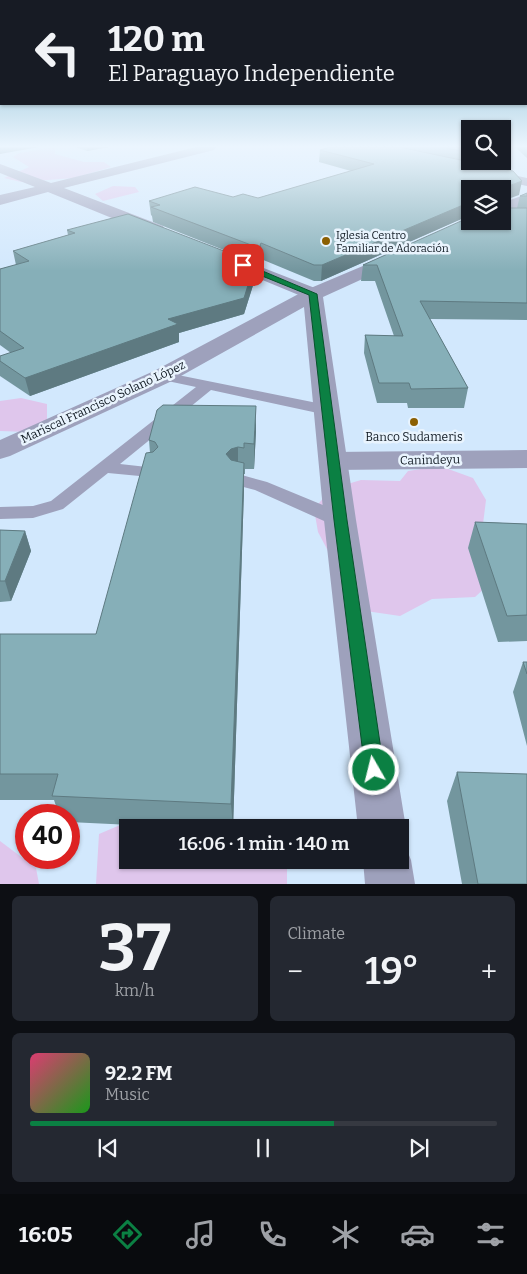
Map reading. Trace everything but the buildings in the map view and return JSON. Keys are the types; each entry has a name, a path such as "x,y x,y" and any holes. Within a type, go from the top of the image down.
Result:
{"street":[{"path":"0,200 46,188"},
{"path":"54,188 168,235"},
{"path":"511,205 527,198"},
{"path":"511,217 519,217"},
{"path":"204,250 313,294 340,520 381,819"},
{"name":"Mariscal Francisco Solano López","path":"0,450 163,376 313,294 412,250"},
{"name":"Canindeyu","path":"333,461 527,459"},
{"path":"388,869 390,884"}],"lane":[{"path":"163,376 327,410"},
{"path":"2,515 32,512 58,505 107,468 207,386"},
{"path":"107,468 150,472"},
{"path":"238,480 262,486 340,520"}],"shaded area":[{"path":"108,188 136,188 139,192 103,201 95,194"},
{"path":"21,398 47,404 47,426 28,432 0,431 0,401"},
{"path":"440,466 473,478 486,500 483,524 497,577 475,597 432,599 400,616 359,610 318,532 314,509 331,489 361,480 400,481 408,471"},
{"path":"119,826 119,869 287,869 287,884 96,884 99,834"},
{"path":"0,841 15,852 15,869 36,869 39,884 0,884"}],"place":[{"name":"Iglesia Centro Familiar de Adoración","path":"326,241"},
{"name":"Banco Sudameris","path":"414,422"}],"route":[{"path":"243,265 313,294 340,520 374,770"}]}
